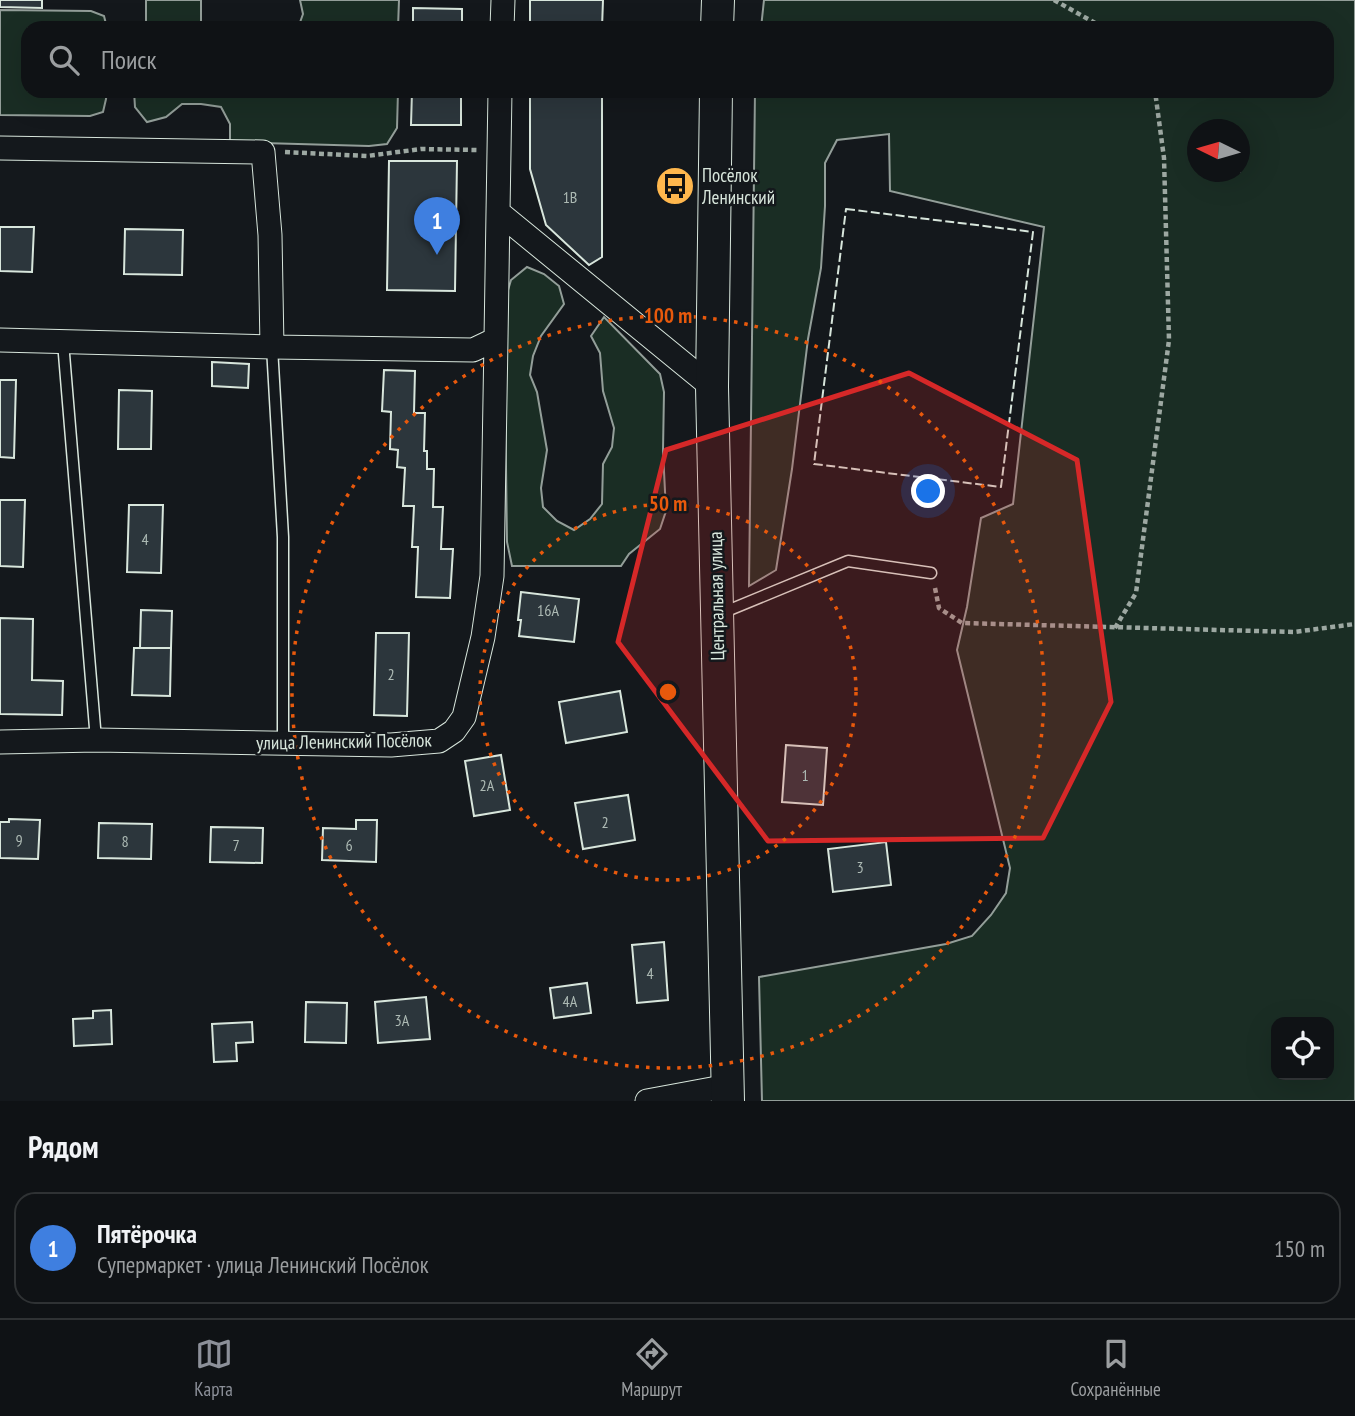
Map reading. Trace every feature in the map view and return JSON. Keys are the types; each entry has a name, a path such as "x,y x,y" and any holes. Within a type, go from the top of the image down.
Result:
{"main road":[{"path":"717,21 718,0"},
{"name":"Центральная улица","path":"716,98 712,387 728,1093"}],"street":[{"path":"502,21 503,0"},
{"name":"улица Ленинский Посёлок","path":"0,741 391,745 439,741 454,731 464,717 483,638 492,576 500,98"},
{"path":"0,148 263,152 270,234 272,347"},
{"path":"498,212 712,387"},
{"path":"0,340 473,350 496,339"},
{"path":"647,1101 728,1093"}],"lane":[{"path":"63,342 96,740"},
{"path":"272,347 283,537 283,743"},
{"path":"716,615 848,561 931,573"}],"path":[{"path":"1054,0 1092,21"},
{"path":"1115,628 1136,593 1169,340 1164,158 1156,98"},
{"path":"263,152 367,156 421,149 482,150"},
{"path":"931,573 939,608 962,623 1294,632 1355,624"}],"highlighted area":[{"path":"909,373 1077,460 1111,702 1043,838 768,841 618,642 666,450"}],"green space":[{"path":"146,0 201,0 201,21 146,21"},
{"path":"300,0 399,0 398,21 300,21 303,14"},
{"path":"764,0 1355,0 1355,1101 762,1101 759,977 946,944 972,936 1006,893 1010,868 957,650 967,607 981,518 1013,504 1044,227 890,191 889,134 837,140 825,163 821,268 808,339 776,570 749,586 755,98 1334,98 1334,21 762,21"},
{"path":"0,10 91,11 104,16 105,21 21,21 21,98 106,98 103,112 90,116 0,115"},
{"path":"134,98 398,98 397,128 387,144 369,146 230,142 230,124 221,107 182,104 166,117 147,122 135,107"},
{"path":"527,267 544,274 559,286 564,304 541,336 533,356 530,375 537,392 547,450 541,488 543,507 557,521 574,530 590,519 602,504 603,464 612,447 614,428 603,391 600,353 591,336 604,317 660,374 664,392 666,511 660,529 629,554 621,566 512,566 507,542 504,316 511,280"}],"building":[{"path":"0,0 42,0 42,8 0,7"},
{"path":"530,0 603,0 602,21 530,21"},
{"path":"413,8 462,9 462,21 413,21"},
{"path":"412,98 461,98 461,125 411,125"},
{"path":"530,98 602,98 602,257 589,265 546,225 530,169"},
{"path":"389,161 457,161 455,291 387,290"},
{"path":"0,227 34,227 32,272 0,271"},
{"path":"125,229 183,230 182,275 124,274"},
{"path":"212,362 249,364 248,388 212,386"},
{"path":"384,370 415,371 414,413 425,413 424,451 427,451 427,469 434,469 433,507 443,507 441,549 453,549 450,598 416,597 418,547 412,547 414,506 403,506 405,468 397,467 398,450 390,449 391,412 382,411"},
{"path":"0,380 16,380 14,458 0,457"},
{"path":"119,390 152,391 151,449 118,449"},
{"path":"0,500 25,500 23,567 0,566"},
{"path":"129,505 163,505 161,573 127,572"},
{"path":"521,592 579,599 574,642 519,636"},
{"path":"141,610 172,611 171,648 140,648"},
{"path":"0,618 33,619 32,680 63,681 62,715 0,714"},
{"path":"376,633 409,633 407,716 374,715"},
{"path":"134,648 171,648 170,696 132,695"},
{"path":"620,691 627,732 566,743 559,702"},
{"path":"786,745 827,748 823,805 782,802"},
{"path":"501,755 510,810 474,816 465,761"},
{"path":"628,795 635,840 583,849 575,803"},
{"path":"9,819 40,820 38,859 0,858 0,822 9,822"},
{"path":"356,820 377,820 376,862 322,860 323,828 356,829"},
{"path":"99,823 152,824 151,859 98,858"},
{"path":"211,827 263,828 262,863 210,862"},
{"path":"886,842 891,885 833,892 828,849"},
{"path":"664,942 668,1000 637,1003 632,945"},
{"path":"587,983 591,1013 554,1018 550,988"},
{"path":"426,997 430,1039 378,1043 375,1002"},
{"path":"306,1002 347,1003 346,1043 305,1042"},
{"path":"111,1010 112,1044 74,1046 73,1019 93,1018 93,1011"},
{"path":"252,1022 253,1042 236,1043 237,1061 214,1062 212,1024"}],"fence":[{"path":"846,209 1033,232 1001,487 814,464 846,209"}],"place":[{"name":"Посёлок Ленинский","path":"675,186"},
{"name":"Пятёрочка","path":"437,255"}]}
